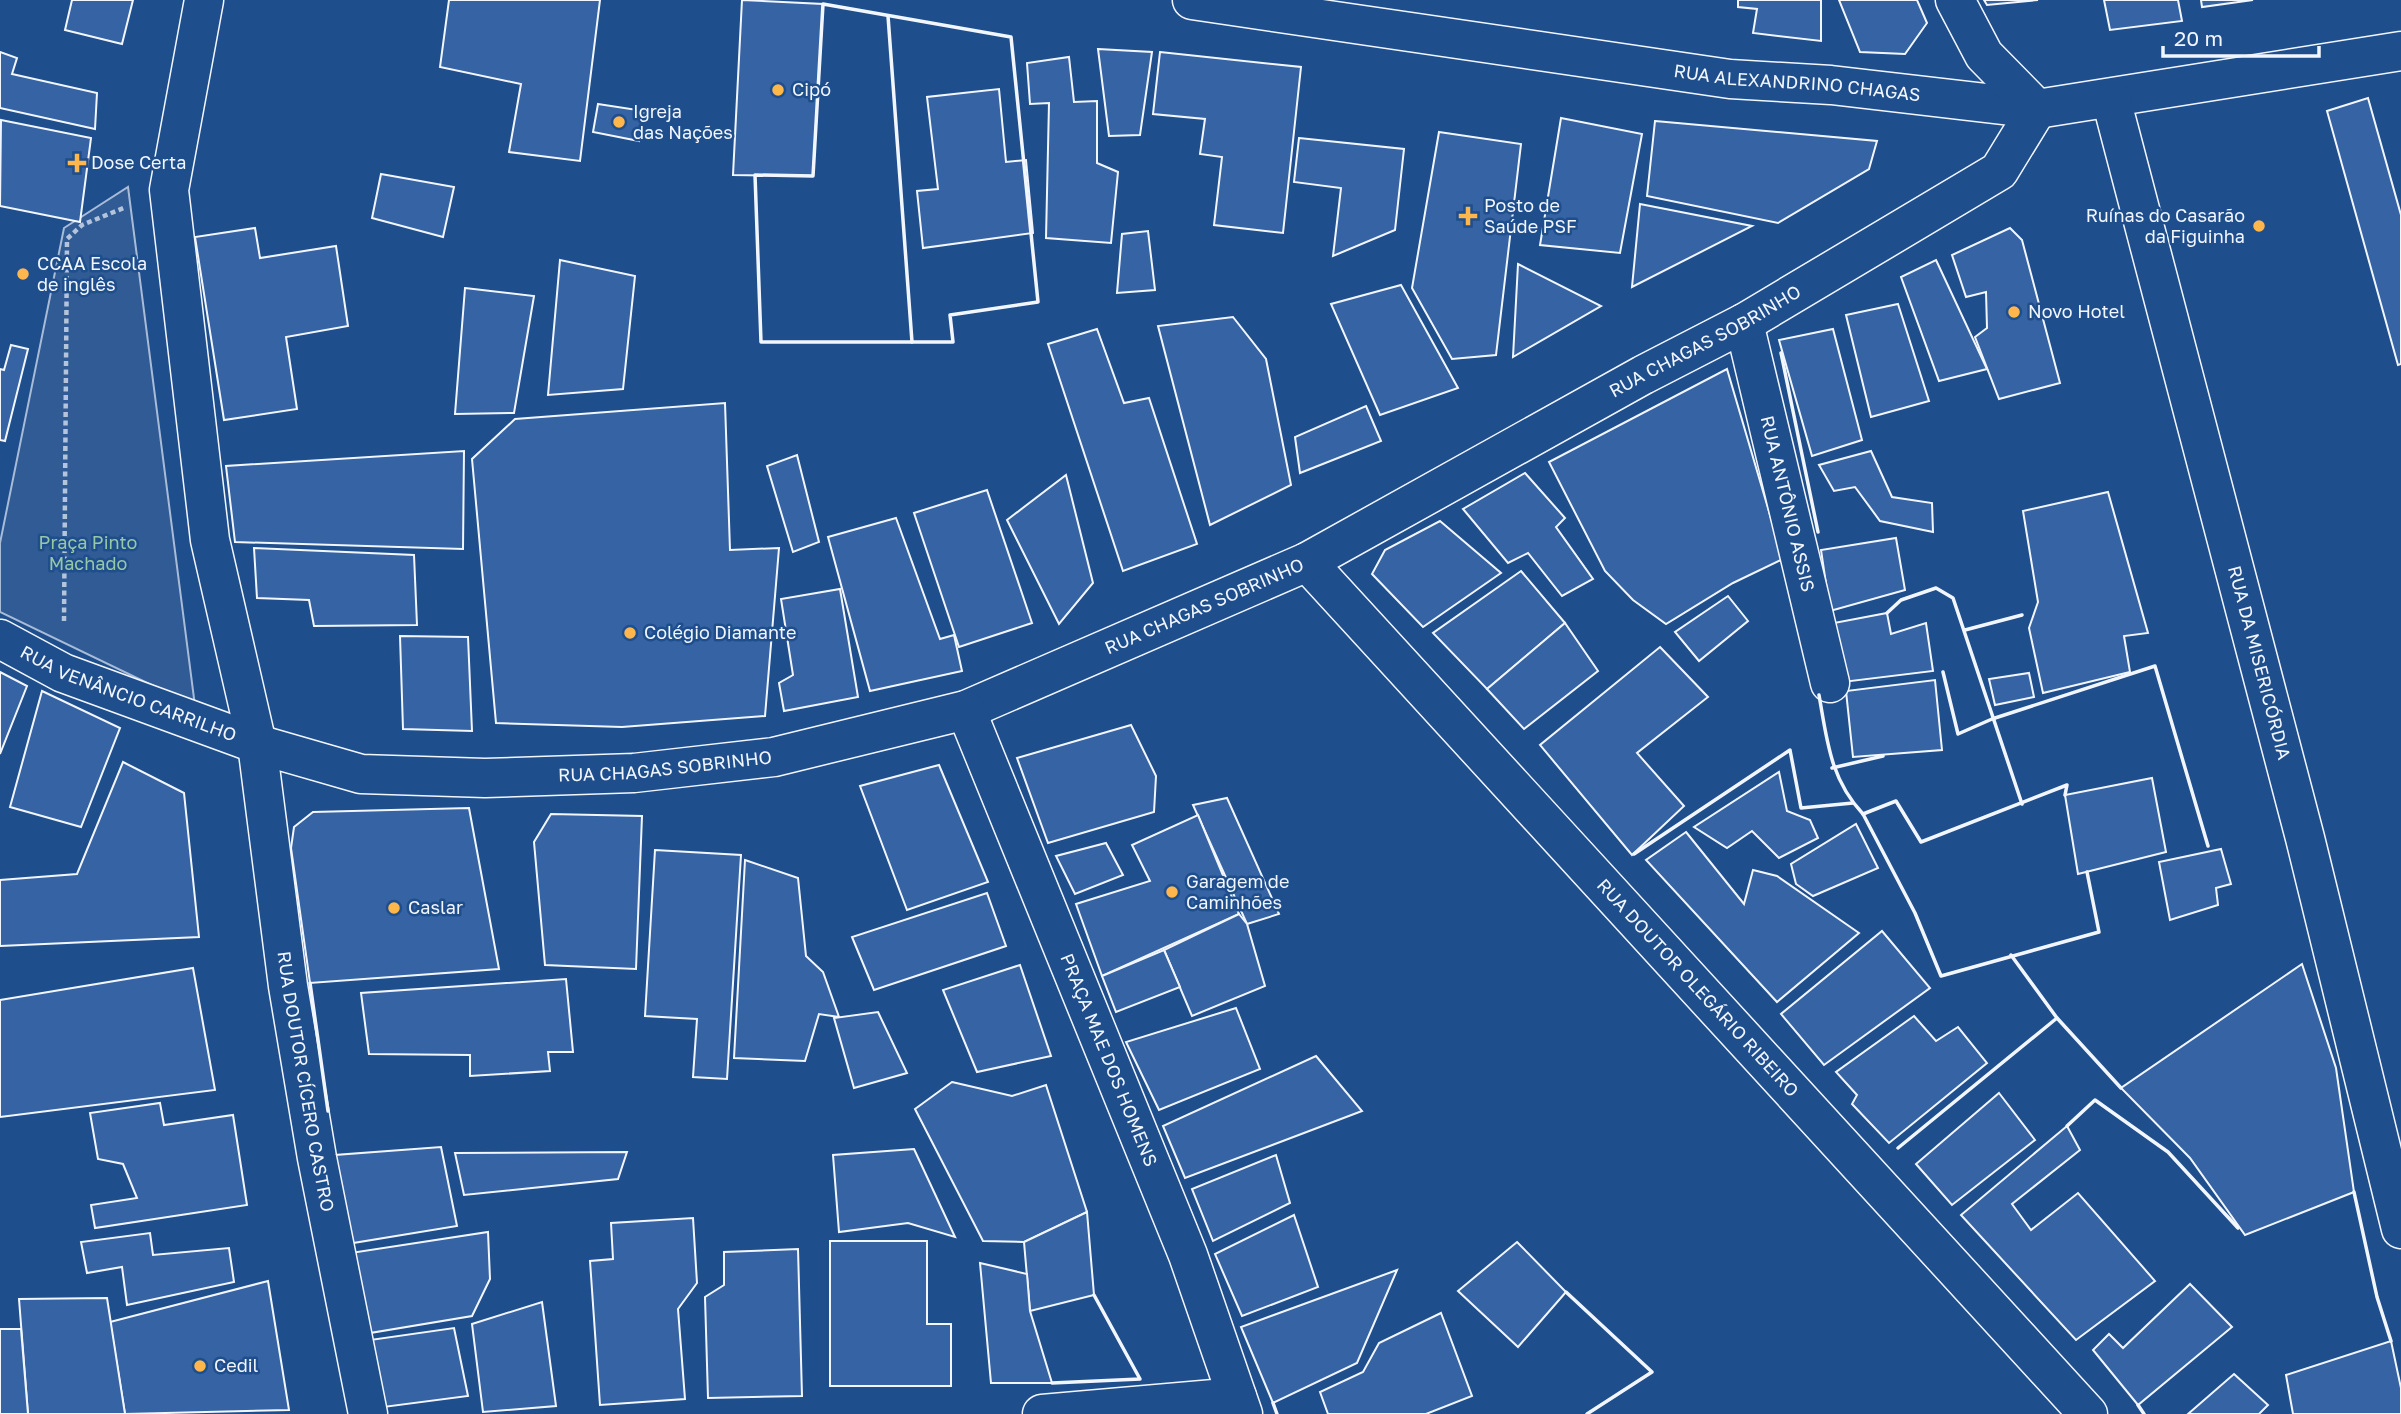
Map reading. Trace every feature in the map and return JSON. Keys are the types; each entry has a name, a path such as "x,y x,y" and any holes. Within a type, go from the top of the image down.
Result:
{"street":[{"path":"204,0 169,190 210,540 257,744"},
{"name":"RUA ALEXANDRINO CHAGAS","path":"1192,0 1730,79 1830,85 2038,109 2401,51"},
{"path":"1955,0 1983,55 2038,109"},
{"name":"RUA DA MISERICÓRDIA","path":"2111,99 2305,838 2401,1229"},
{"name":"RUA CHAGAS SOBRINHO","path":"257,744 360,774 485,778 634,773 774,757 965,710 1307,562 1643,375 1744,323 1999,171 2038,109"},
{"name":"RUA ANTÔNIO ASSIS","path":"1744,323 1830,683"},
{"name":"RUA DOUTOR OLEGÁRIO RIBEIRO","path":"1307,562 2088,1414"},
{"name":"RUA VENÂNCIO CARRILHO","path":"0,639 63,673 257,744"},
{"name":"PRAÇA MAE DOS HOMENS","path":"965,710 1188,1255 1240,1405"},
{"name":"RUA DOUTOR CÍCERO CASTRO","path":"257,744 288,986 317,1158 368,1414"},
{"path":"1042,1414 1240,1405"}],"path":[{"path":"63,673 67,239 82,225 169,190"}],"green space":[{"name":"Praça Pinto Machado","path":"128,187 195,706 0,612 0,543 64,228"}],"building":[{"path":"72,0 133,0 122,44 65,30"},
{"path":"449,0 600,0 580,161 509,152 521,84 440,67"},
{"name":"Cipó","path":"742,0 823,4 813,176 733,175"},
{"path":"1738,0 1821,0 1821,41 1753,33 1757,9 1738,7"},
{"path":"1839,0 1917,0 1927,23 1905,54 1860,52"},
{"path":"1984,0 2038,0 1987,5"},
{"path":"2104,0 2178,0 2182,21 2110,30"},
{"path":"2201,0 2253,0 2202,7"},
{"path":"1098,49 1152,52 1140,135 1109,136"},
{"path":"0,52 17,58 12,74 97,93 95,129 0,108"},
{"path":"1160,52 1301,67 1283,233 1214,225 1222,157 1200,154 1205,119 1153,114"},
{"path":"1069,57 1074,102 1097,101 1097,163 1118,172 1111,243 1046,238 1049,103 1030,104 1027,63"},
{"path":"999,89 1006,162 1026,160 1033,233 923,248 917,191 938,189 927,97"},
{"path":"2368,98 2401,215 2401,364 2398,365 2327,111"},
{"name":"Igreja das Nações","path":"598,104 644,111 639,141 593,132"},
{"path":"1561,118 1642,134 1620,253 1540,245"},
{"path":"1,120 91,138 80,222 0,206"},
{"path":"1655,121 1877,141 1869,169 1778,223 1647,196"},
{"name":"Posto de Saúde PSF","path":"1439,132 1521,144 1496,355 1452,359 1412,288"},
{"path":"1299,138 1404,149 1395,230 1333,256 1341,188 1294,182"},
{"path":"381,174 454,187 443,237 372,218"},
{"path":"1640,204 1752,226 1632,287"},
{"path":"255,228 260,258 336,246 348,326 286,337 297,409 224,420 195,237"},
{"name":"Novo Hotel","path":"2010,228 2022,240 2060,383 1999,399 1975,337 1987,328 1986,292 1966,297 1952,255"},
{"path":"1148,231 1155,290 1117,293 1122,234"},
{"path":"560,260 635,276 623,389 548,395"},
{"path":"1936,260 1987,369 1939,381 1901,277"},
{"path":"1518,264 1601,306 1513,357"},
{"path":"1401,285 1458,388 1380,415 1331,304"},
{"path":"465,288 534,296 514,413 455,414"},
{"path":"1898,304 1929,401 1871,417 1846,315"},
{"path":"1233,317 1266,359 1291,485 1210,525 1158,326"},
{"path":"1097,329 1124,403 1149,398 1197,544 1123,571 1048,344"},
{"path":"1833,329 1862,440 1812,456 1779,340"},
{"path":"11,345 28,349 5,441 0,440 0,369 4,370"},
{"path":"1727,369 1783,559 1733,583 1666,624 1633,600 1605,571 1549,462"},
{"name":"Colégio Diamante","path":"725,403 730,550 779,548 765,716 622,727 496,723 472,459 515,419"},
{"path":"1366,406 1381,441 1300,473 1295,437"},
{"path":"464,451 463,549 235,542 226,466"},
{"path":"1871,451 1892,497 1932,503 1933,532 1880,521 1855,487 1834,491 1819,465"},
{"path":"797,455 819,542 793,552 767,466"},
{"path":"1525,473 1565,518 1556,527 1593,579 1562,596 1528,553 1508,563 1463,509"},
{"path":"1066,475 1093,583 1059,624 1007,520"},
{"path":"987,490 1032,623 959,647 914,513"},
{"path":"2108,492 2148,633 2124,636 2130,672 2043,693 2029,628 2038,602 2023,511"},
{"path":"896,518 940,639 954,635 962,671 870,691 828,537"},
{"path":"1440,521 1501,573 1423,627 1372,574 1385,550"},
{"path":"1896,538 1905,590 1830,611 1821,550"},
{"path":"254,548 414,555 417,625 314,626 309,600 257,598"},
{"path":"1521,571 1565,623 1487,689 1433,633"},
{"path":"840,589 858,697 784,711 779,683 793,675 781,599"},
{"path":"1728,596 1748,621 1699,661 1675,632"},
{"path":"1887,613 1891,634 1926,623 1933,671 1843,682 1834,623"},
{"path":"1565,623 1598,671 1524,729 1487,689"},
{"path":"400,636 468,637 472,731 403,729"},
{"path":"1660,647 1708,697 1637,753 1684,806 1632,855 1540,745"},
{"path":"0,672 27,686 0,754"},
{"path":"2029,673 2034,697 1995,705 1989,679"},
{"path":"1935,680 1942,750 1853,757 1846,691"},
{"path":"42,691 120,728 81,827 10,807"},
{"path":"1131,725 1156,776 1154,812 1048,843 1017,758"},
{"path":"123,762 184,793 199,937 0,946 0,880 77,874"},
{"path":"939,765 988,882 907,910 860,786"},
{"path":"1779,772 1787,811 1810,820 1818,838 1779,858 1752,831 1727,848 1694,827"},
{"path":"2152,778 2166,852 2078,874 2065,795"},
{"path":"1227,798 1279,914 1247,924 1193,805"},
{"name":"Caslar","path":"469,808 499,969 310,983 291,848 294,827 313,812"},
{"path":"551,814 642,816 636,969 545,965 534,842"},
{"name":"Garagem de Caminhões","path":"1198,815 1239,914 1102,976 1076,904 1150,881 1132,845"},
{"path":"1856,824 1878,868 1813,896 1796,884 1791,864"},
{"path":"1686,832 1744,904 1753,870 1777,876 1859,933 1777,1002 1646,860"},
{"path":"1106,843 1123,875 1075,894 1056,856"},
{"path":"2221,849 2231,884 2216,888 2218,905 2170,920 2159,862"},
{"path":"655,850 741,855 727,1079 693,1077 697,1019 645,1016"},
{"path":"745,860 798,878 806,956 823,972 839,1017 819,1014 805,1061 734,1058"},
{"path":"987,893 1006,946 874,990 852,937"},
{"path":"1239,914 1247,924 1265,986 1192,1016 1164,950"},
{"path":"1882,931 1930,988 1824,1065 1781,1014"},
{"path":"1164,950 1180,987 1116,1012 1102,976"},
{"path":"2302,964 2336,1068 2354,1192 2245,1235 2190,1158 2121,1088"},
{"path":"1020,965 1051,1056 977,1072 943,990"},
{"path":"193,968 215,1090 0,1117 0,1000"},
{"path":"566,979 573,1052 548,1052 550,1071 470,1076 470,1055 369,1054 361,993"},
{"path":"1236,1008 1260,1069 1159,1110 1126,1042"},
{"path":"878,1012 907,1073 854,1088 834,1018"},
{"path":"1914,1016 1936,1041 1958,1027 1987,1063 1889,1143 1852,1104 1857,1095 1836,1072"},
{"path":"1316,1056 1362,1111 1185,1178 1163,1126"},
{"path":"952,1082 1012,1096 1046,1085 1087,1212 1024,1242 983,1241 915,1109"},
{"path":"1999,1093 2035,1140 1952,1205 1916,1164"},
{"path":"160,1103 164,1125 233,1115 247,1205 95,1228 91,1205 137,1198 123,1164 98,1159 90,1113"},
{"path":"2067,1126 2080,1150 2012,1204 2031,1230 2078,1193 2155,1281 2076,1340 1961,1215"},
{"path":"441,1147 457,1226 347,1244 335,1155"},
{"path":"914,1149 955,1237 908,1223 839,1232 833,1155"},
{"path":"627,1152 618,1179 464,1195 455,1153"},
{"path":"1276,1155 1290,1203 1213,1241 1192,1189"},
{"path":"1087,1212 1094,1295 1030,1311 1024,1242"},
{"path":"1294,1215 1318,1287 1242,1316 1215,1254"},
{"path":"693,1218 697,1283 678,1309 685,1399 600,1405 590,1261 613,1259 611,1223"},
{"path":"488,1232 490,1279 472,1316 358,1335 344,1254"},
{"path":"150,1233 153,1255 229,1248 234,1282 127,1305 122,1267 87,1273 81,1242"},
{"path":"830,1241 927,1241 927,1324 951,1324 951,1386 830,1386"},
{"path":"1517,1242 1566,1292 1518,1347 1458,1291"},
{"path":"798,1249 802,1396 708,1398 705,1297 724,1285 724,1252"},
{"path":"980,1263 1027,1274 1030,1311 1052,1383 991,1383"},
{"path":"1397,1270 1357,1363 1273,1403 1241,1327"},
{"name":"Cedil","path":"268,1281 289,1410 125,1414 110,1322"},
{"path":"2190,1284 2232,1327 2138,1405 2093,1350 2109,1334 2123,1348"},
{"path":"107,1298 125,1414 28,1414 19,1299"},
{"path":"542,1302 556,1406 483,1412 472,1324"},
{"path":"1441,1313 1472,1396 1426,1414 1328,1414 1320,1392 1363,1372 1379,1343"},
{"path":"454,1328 468,1396 376,1408 363,1341"},
{"path":"0,1329 21,1329 28,1414 0,1414"},
{"path":"2391,1341 2401,1388 2401,1414 2293,1414 2286,1375"},
{"path":"2234,1374 2268,1405 2259,1414 2188,1414"}],"wall":[{"path":"823,4 1011,37 1038,302 950,315 953,342 761,342 755,175 813,176 823,4"},
{"path":"888,16 912,342"},
{"path":"1781,353 1818,532"},
{"path":"1887,613 1901,600 1936,588 1953,598 2022,804"},
{"path":"1965,630 2022,615"},
{"path":"1943,672 1958,734 1992,719 2155,666 2208,846"},
{"path":"1819,695 1828,743 1843,787 1863,814 1915,913 1941,976 2099,932 2087,872"},
{"path":"1634,854 1790,750 1801,808 1853,803"},
{"path":"1832,768 1883,756"},
{"path":"1863,814 1896,801 1921,842 2067,785 2065,795"},
{"path":"2011,955 2057,1018 2121,1088"},
{"path":"310,983 328,1111"},
{"path":"1898,1148 2057,1018"},
{"path":"2067,1126 2095,1100 2168,1152 2238,1228"},
{"path":"2354,1192 2377,1297 2391,1341"},
{"path":"1566,1292 1652,1372 1587,1414"},
{"path":"1052,1383 1140,1379 1094,1295"},
{"path":"1273,1403 1277,1414"},
{"path":"2138,1405 2144,1414"}],"place":[{"name":"Cipó","path":"778,90"},
{"name":"Igreja das Nações","path":"619,122"},
{"name":"Dose Certa","path":"77,163"},
{"name":"Posto de Saúde PSF","path":"1468,216"},
{"name":"Ruínas do Casarão da Figuinha","path":"2259,226"},
{"name":"CCAA Escola de inglês","path":"23,274"},
{"name":"Novo Hotel","path":"2014,312"},
{"name":"Colégio Diamante","path":"630,633"},
{"name":"Garagem de Caminhões","path":"1172,892"},
{"name":"Caslar","path":"394,908"},
{"name":"Cedil","path":"200,1366"}]}
